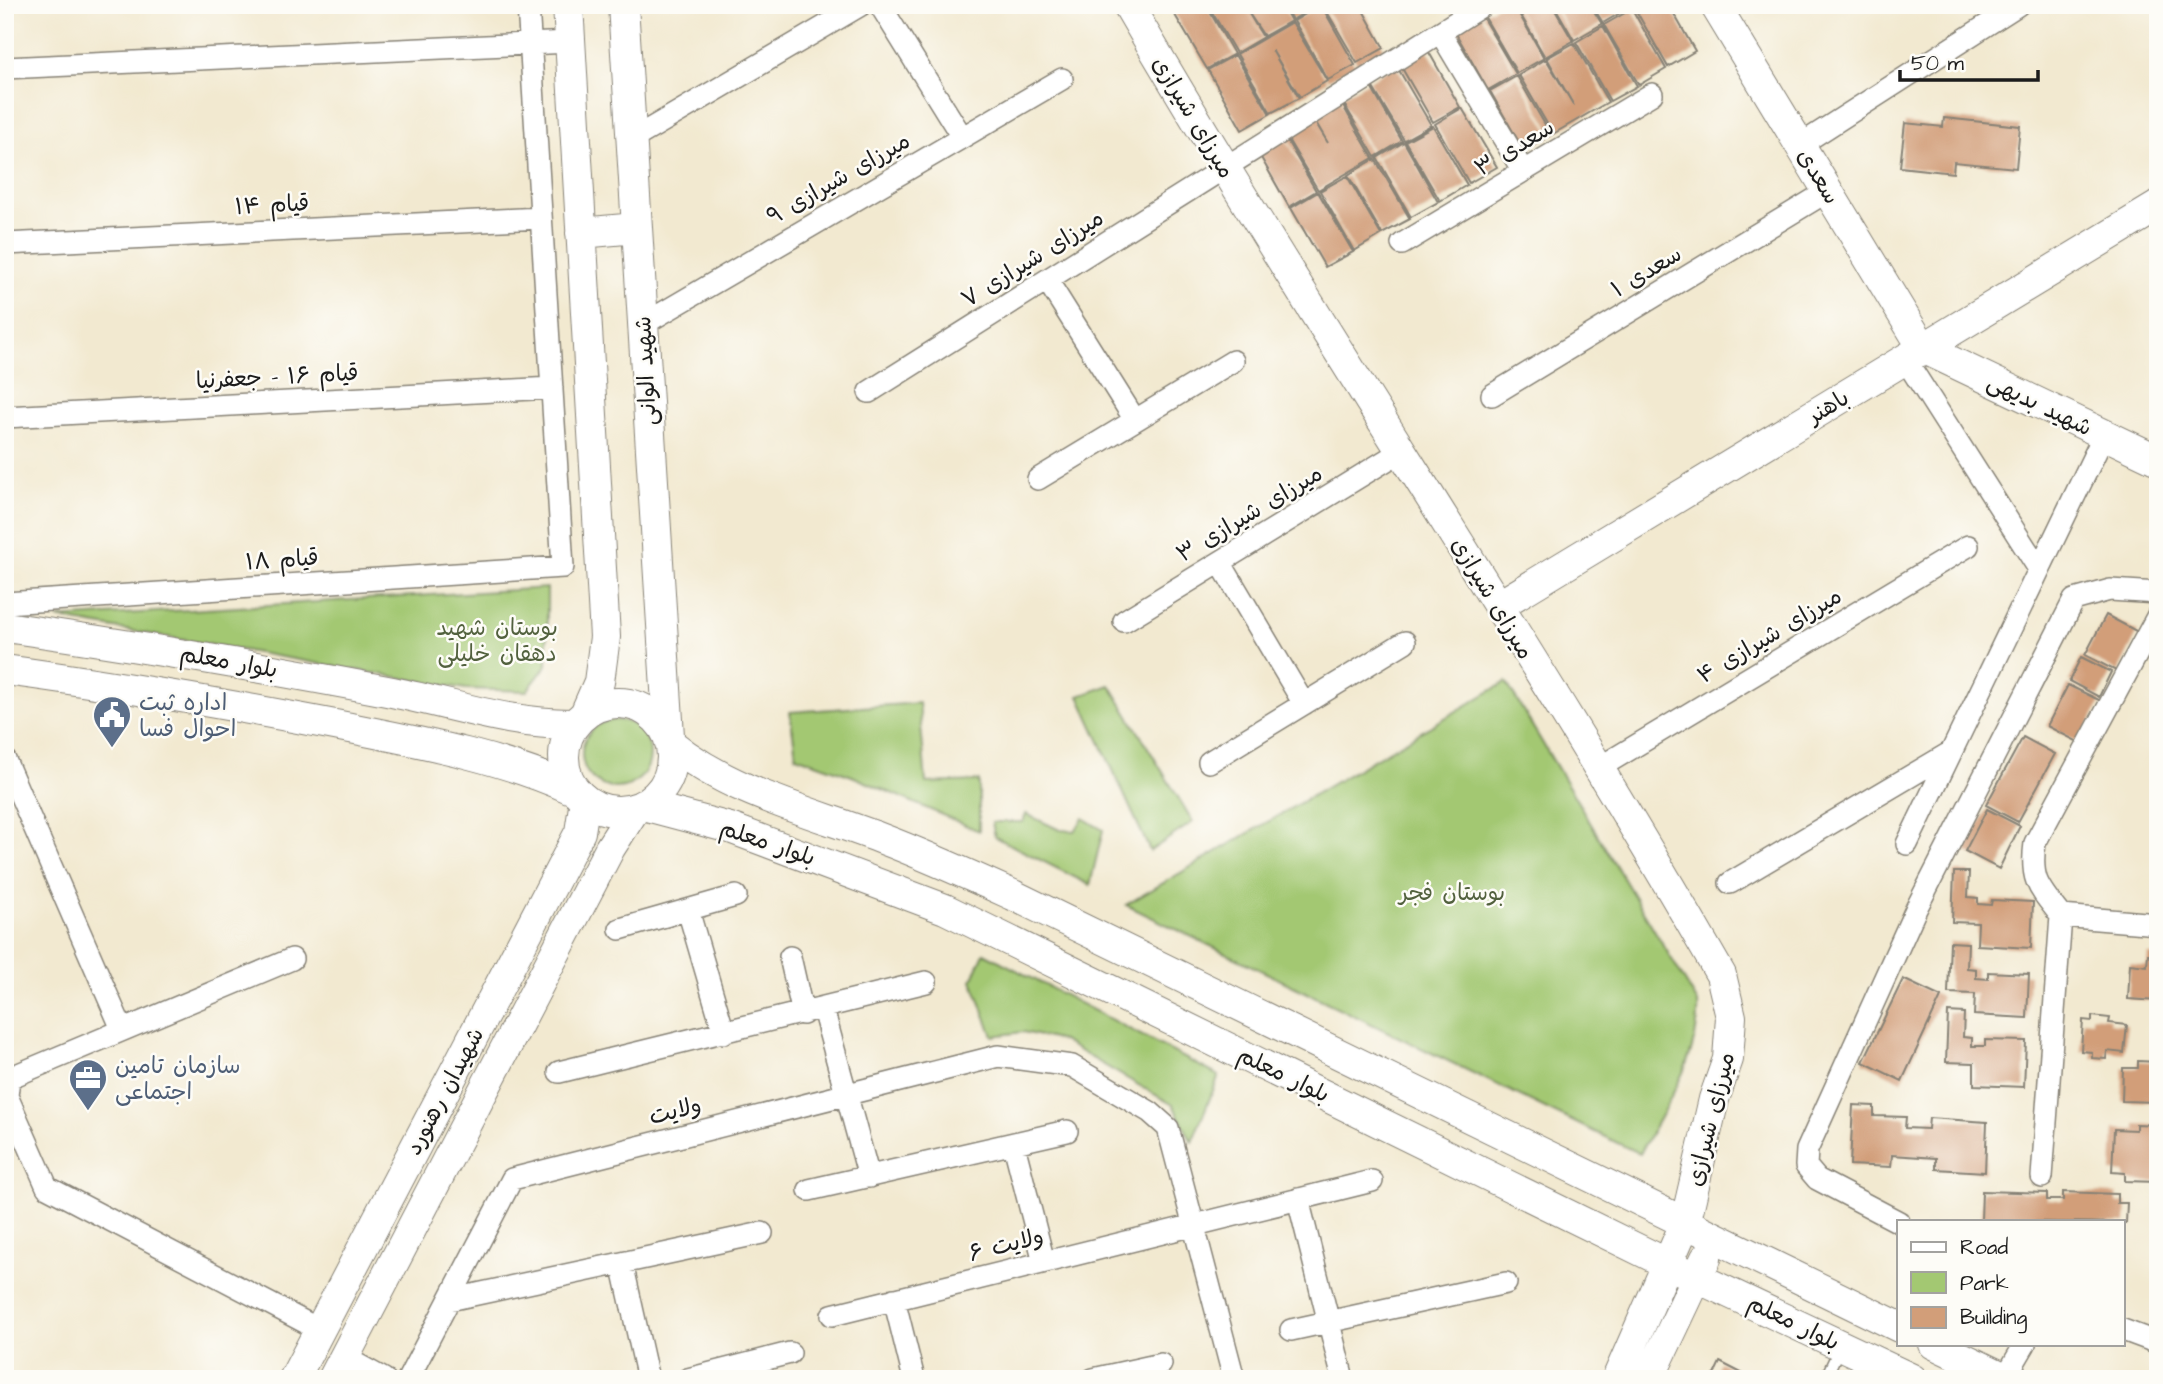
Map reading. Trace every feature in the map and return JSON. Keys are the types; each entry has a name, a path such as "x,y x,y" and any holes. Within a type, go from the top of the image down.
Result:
{"street":[{"path":"528,5 552,388"},
{"path":"568,5 605,637 599,682 564,750 565,771 580,795 611,811 639,807 662,790 669,778 672,764 670,740 656,719 639,706 611,703 580,719"},
{"name":"شهید الوانی","path":"623,5 670,740"},
{"path":"631,140 861,5"},
{"path":"880,5 962,137"},
{"name":"میرزای شیرازی","path":"1128,5 1224,169 1403,450 1721,975 1731,1017 1728,1059 1714,1099 1685,1224 1617,1379"},
{"name":"میرزای شیرازی ۷","path":"869,392 1483,5"},
{"name":"سعدی","path":"1715,5 1828,191 1914,353"},
{"path":"1800,145 2018,5"},
{"path":"1440,32 1523,171"},
{"path":"5,68 570,42"},
{"name":"میرزای شیرازی ۹","path":"642,325 1062,79"},
{"name":"سعدی ۳","path":"1402,244 1652,94"},
{"name":"سعدی ۱","path":"1492,396 1828,191"},
{"name":"باهنر","path":"1498,606 2158,206"},
{"name":"قیام ۱۴","path":"5,244 541,218"},
{"path":"581,233 636,228"},
{"path":"1047,280 1135,420"},
{"path":"1914,353 2039,569"},
{"name":"شهید بدیهی","path":"1914,353 2158,460"},
{"path":"1038,479 1233,361"},
{"name":"قیام ۱۶ - جعفرنیا","path":"5,417 552,388"},
{"name":"قیام ۱۸","path":"5,603 563,567 552,388"},
{"path":"1908,844 2104,435"},
{"name":"میرزای شیرازی ۳","path":"1124,621 1403,450"},
{"name":"میرزای شیرازی ۴","path":"1597,769 1968,546"},
{"path":"1220,562 1304,704"},
{"path":"1897,1221 1816,1179 1807,1166 1807,1150 1916,909 2074,600 2110,590 2158,593"},
{"path":"2042,1177 2061,916 2042,892 2031,870 2035,842 2158,615"},
{"name":"بلوار معلم","path":"5,627 173,651 394,692 540,724 580,719"},
{"path":"1209,762 1405,642"},
{"name":"بلوار معلم","path":"5,670 166,692 385,735 532,771 580,795"},
{"name":"بلوار معلم","path":"670,740 697,765 745,787 883,839 1013,895 1897,1326"},
{"path":"1730,883 1951,752"},
{"path":"5,760 122,1029"},
{"name":"شهیدان رهنورد","path":"294,1379 580,832 580,795"},
{"name":"بلوار معلم","path":"639,807 730,828 944,909 1668,1264 1912,1379"},
{"name":"شهیدان رهنورد","path":"338,1368 610,848 639,807"},
{"path":"620,929 736,896"},
{"path":"688,910 724,1033"},
{"path":"2061,916 2158,924"},
{"path":"790,957 845,1094 869,1177"},
{"path":"292,959 9,1078 7,1096 47,1188 320,1329"},
{"path":"559,1072 813,1012 926,982"},
{"name":"ولایت","path":"408,1379 512,1179 998,1056 1072,1066 1150,1112 1167,1128 1194,1225"},
{"path":"809,1190 1067,1131"},
{"path":"1014,1144 1044,1262"},
{"name":"ولایت ۶","path":"832,1315 1372,1181"},
{"path":"1298,1199 1342,1379"},
{"path":"1194,1225 1234,1379"},
{"path":"449,1300 762,1233"},
{"path":"1649,1379 1716,1239"},
{"path":"622,1263 648,1379"},
{"path":"1291,1330 1506,1283"},
{"path":"894,1299 914,1379"},
{"path":"2124,1330 2158,1343"},
{"path":"1938,1346 2006,1378 2024,1346"},
{"path":"688,1379 790,1353"},
{"path":"1093,1379 1161,1364"},
{"path":"338,1368 384,1379"}],"lane":[{"path":"1825,1379 1841,1345"}],"green space":[{"name":"بوستان شهید دهقان خلیلی","path":"547,588 547,665 527,691 466,689 57,618"},
{"name":"بوستان فجر","path":"1506,682 1698,1003 1694,1043 1687,1062 1670,1100 1640,1154 1126,905"},
{"path":"1110,685 1193,822 1150,851 1079,696"},
{"path":"919,703 926,783 979,781 979,831 852,776 796,756 790,712"},
{"path":"616,720 629,723 640,730 647,741 650,754 647,767 640,778 629,785 616,788 603,785 592,778 585,767 582,754 585,741 592,730 603,723"},
{"path":"1026,814 1060,830 1075,831 1083,818 1103,830 1090,885 995,837 992,822 1023,822"},
{"path":"984,953 1219,1076 1192,1142 1173,1105 1062,1041 1023,1032 993,1036 972,980"}],"building":[{"path":"1180,5 1206,5 1234,54 1207,69 1172,10"},
{"path":"1208,5 1282,5 1291,21 1264,36 1246,9 1263,37 1236,53"},
{"path":"1284,5 1317,5 1292,20"},
{"path":"1321,5 1355,65 1328,80 1294,21"},
{"path":"1323,5 1360,5 1384,48 1357,63"},
{"path":"1498,5 1514,5 1544,58 1517,73 1483,14"},
{"path":"1515,5 1552,5 1573,41 1545,57"},
{"path":"1554,5 1590,5 1602,24 1574,40"},
{"path":"1592,5 1629,5 1630,7 1603,23"},
{"path":"1669,5 1695,51 1668,67 1634,7"},
{"path":"1632,9 1666,69 1639,85 1604,25"},
{"path":"1481,15 1516,74 1488,90 1454,30"},
{"path":"1292,22 1327,81 1300,97 1272,50 1299,98 1271,113 1237,54"},
{"path":"1603,26 1637,86 1610,101 1576,42"},
{"path":"1574,43 1608,102 1553,134 1519,75 1546,59 1574,106 1547,58"},
{"path":"1426,47 1460,107 1433,122 1399,63"},
{"path":"1235,55 1270,114 1242,130 1208,70"},
{"path":"1396,65 1431,125 1404,140 1369,81"},
{"path":"1517,76 1551,135 1524,151 1490,91"},
{"path":"1368,82 1402,141 1375,157 1340,97"},
{"path":"1339,99 1373,158 1318,190 1283,131 1311,115 1328,143 1311,114"},
{"path":"1462,108 1497,167 1469,183 1435,124"},
{"path":"1944,118 2020,126 2016,168 1954,162 1953,173 1900,167 1905,123 1943,127"},
{"path":"1433,126 1467,185 1440,201 1405,141"},
{"path":"1282,132 1316,191 1289,207 1255,147"},
{"path":"1404,142 1438,202 1411,217 1377,158"},
{"path":"1375,159 1410,219 1382,234 1348,175"},
{"path":"1347,176 1381,235 1354,251 1320,191"},
{"path":"1318,192 1353,252 1325,267 1291,208"},
{"path":"2106,615 2138,632 2118,672 2085,655"},
{"path":"2081,657 2111,672 2099,697 2069,681"},
{"path":"2068,685 2101,701 2080,743 2047,726"},
{"path":"2023,737 2055,754 2018,822 1986,805"},
{"path":"1987,809 2020,826 1999,869 1965,851"},
{"path":"1954,872 1969,872 1968,897 1978,898 1978,904 1991,905 1992,900 2033,902 2031,948 1977,945 1978,923 1952,922"},
{"path":"1950,942 1968,943 1967,968 1976,969 1976,978 1988,979 1988,972 2029,974 2027,1018 1974,1015 1975,994 1948,993"},
{"path":"2148,954 2158,955 2158,1001 2128,999 2130,964 2147,966"},
{"path":"1903,979 1941,997 1902,1081 1863,1062"},
{"path":"1948,1012 1964,1013 1963,1037 1972,1038 1972,1046 1985,1046 1985,1040 2026,1041 2024,1087 1974,1085 1974,1063 1946,1062"},
{"path":"2092,1016 2110,1018 2109,1023 2127,1025 2124,1053 2107,1051 2106,1059 2092,1058 2092,1052 2081,1051 2083,1020 2092,1021"},
{"path":"2138,1061 2158,1062 2158,1102 2122,1101 2123,1068 2138,1068"},
{"path":"1853,1105 1874,1106 1874,1116 1906,1117 1905,1128 1928,1129 1929,1118 1987,1122 1985,1172 1936,1169 1936,1158 1892,1155 1891,1167 1850,1165"},
{"path":"2136,1124 2158,1125 2158,1182 2125,1181 2125,1173 2112,1172 2114,1129 2136,1130"},
{"path":"1982,1191 2047,1193 2047,1200 2063,1200 2063,1192 2117,1194 2117,1203 2127,1203 2126,1223 2124,1220 1981,1220"},
{"path":"1720,1362 1753,1379 1712,1379"}],"place":[{"name":"اداره ثبت احوال فسا","path":"112,749"},
{"name":"سازمان تامین اجتماعی","path":"88,1112"}]}
